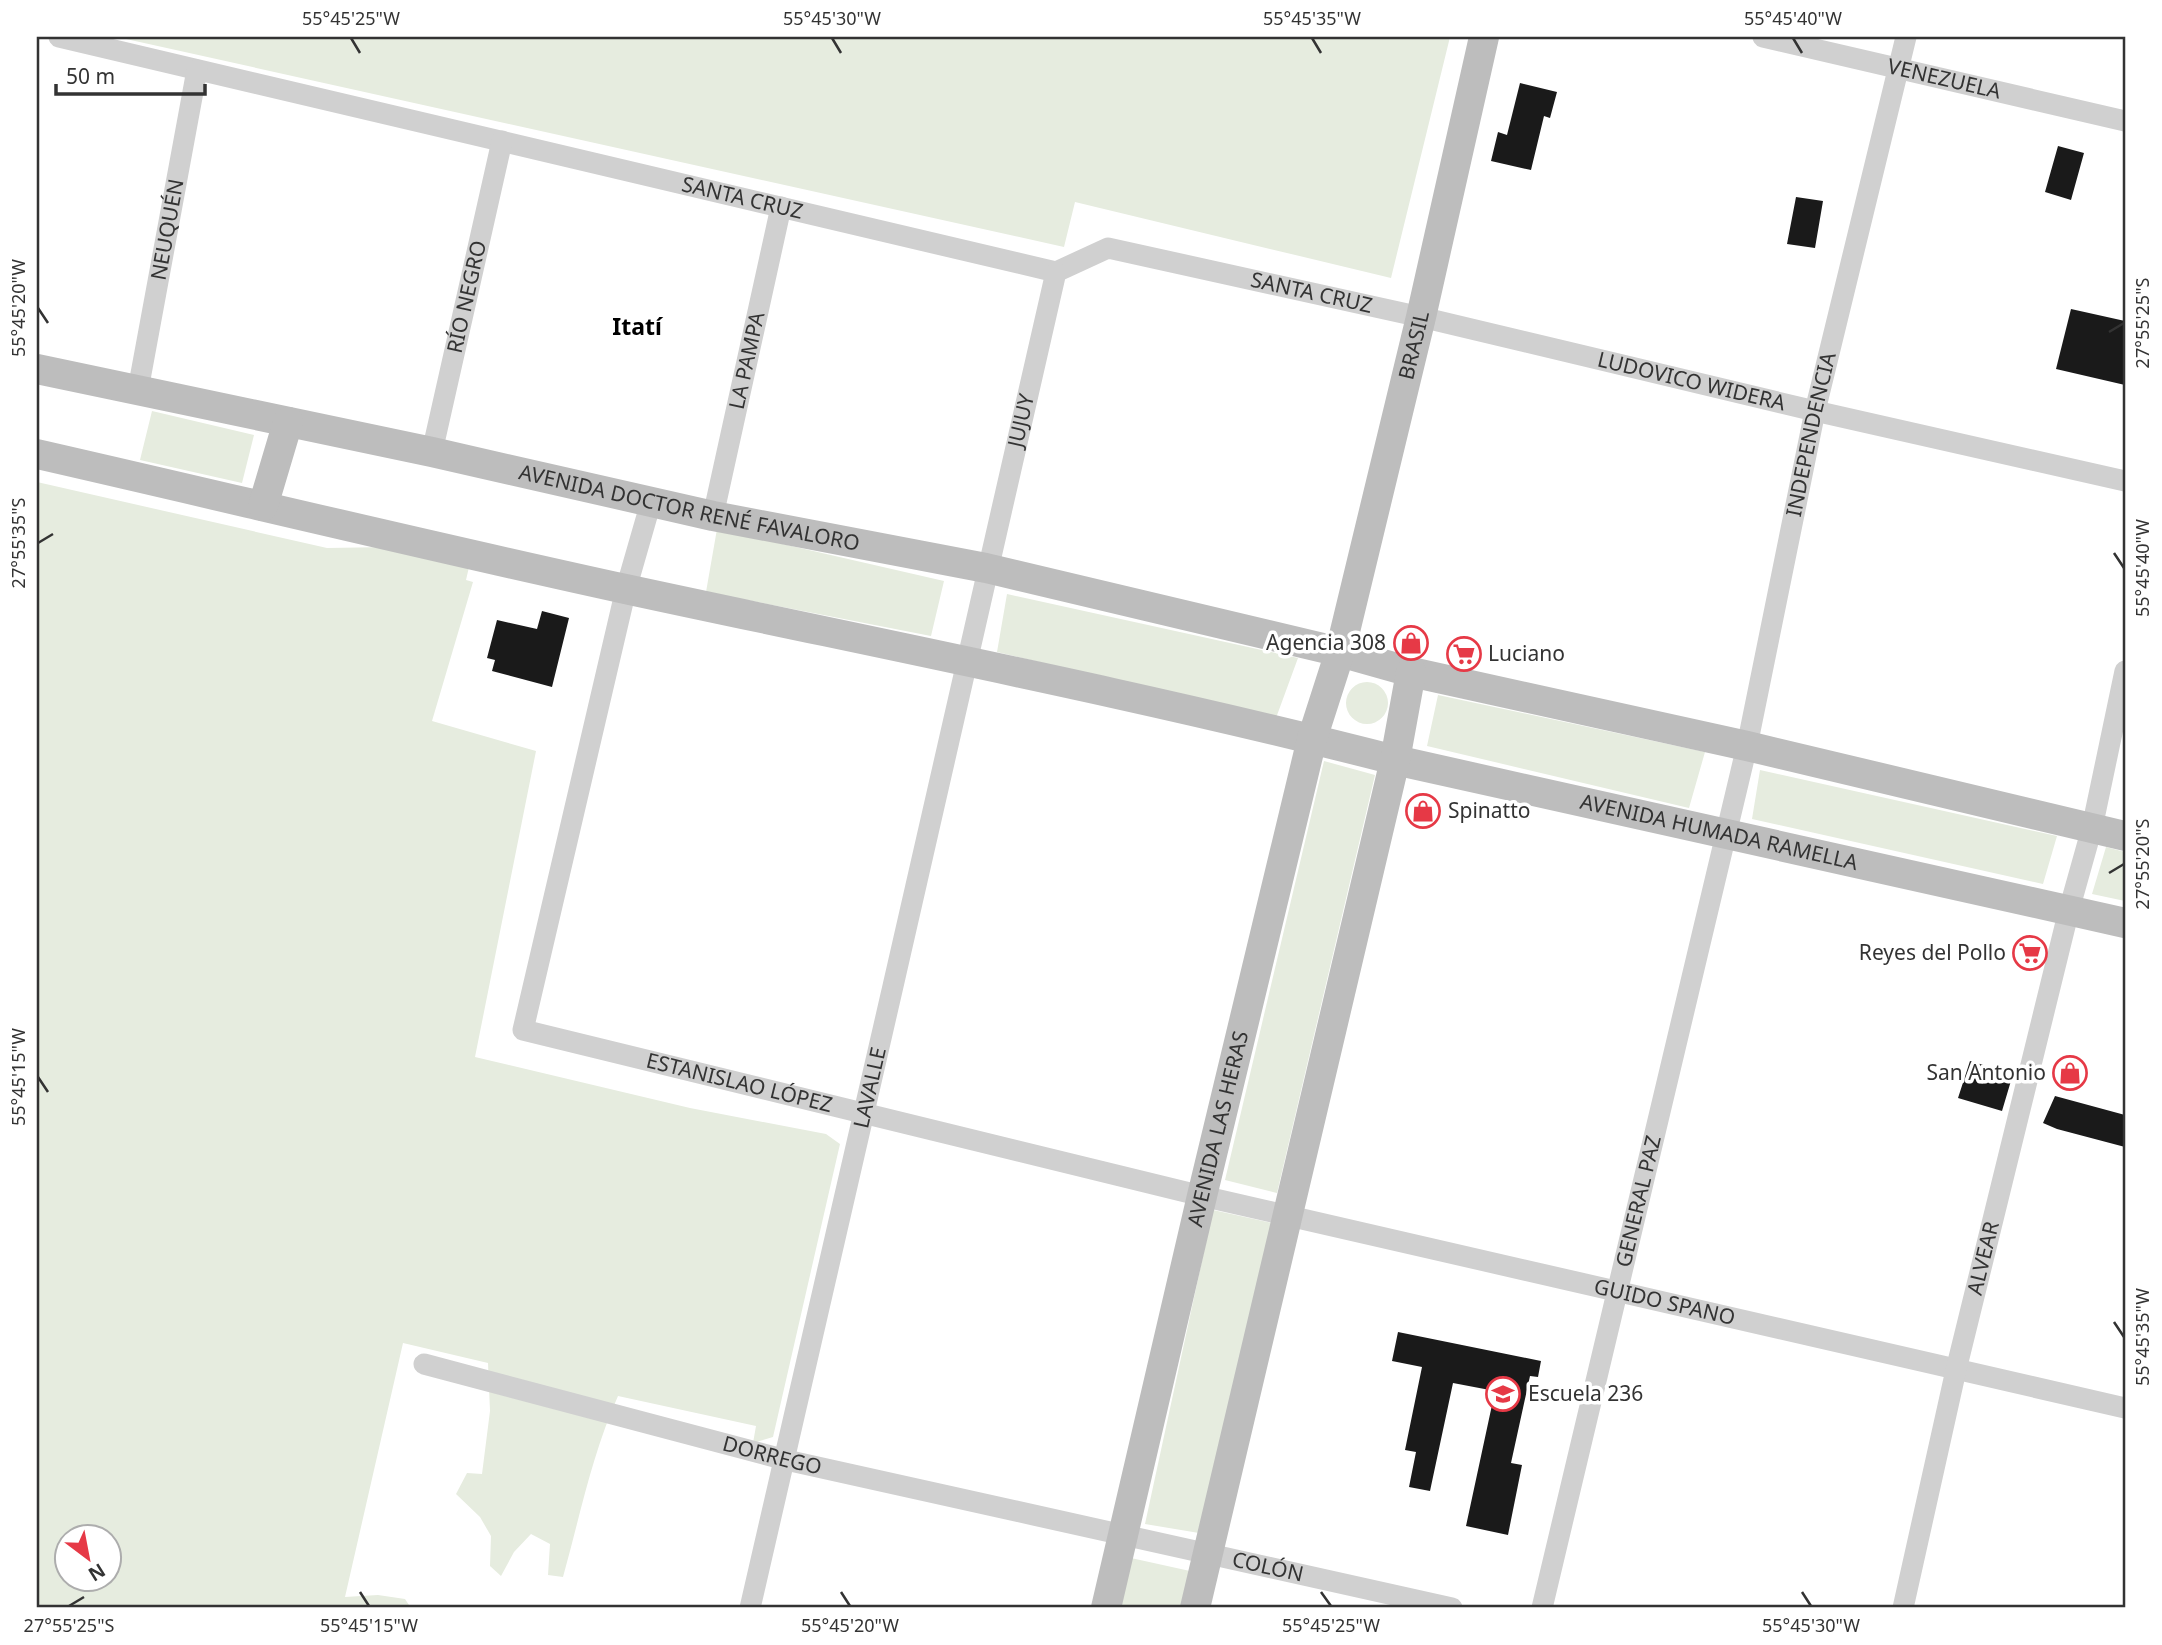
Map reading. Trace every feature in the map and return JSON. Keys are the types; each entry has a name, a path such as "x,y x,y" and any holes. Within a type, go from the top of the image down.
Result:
{"main road":[{"name":"BRASIL","path":"1340,652 1421,317 1484,37"},
{"name":"AVENIDA DOCTOR RENÉ FAVALORO","path":"37,369 432,452 713,516 986,568 1340,652"},
{"path":"263,506 288,422"},
{"path":"37,454 626,589 1312,739"},
{"path":"1340,652 1411,672 1747,746 2125,836"},
{"name":"AVENIDA LAS HERAS","path":"1106,1608 1312,739 1340,652"},
{"path":"1195,1608 1395,760 1411,672"},
{"name":"AVENIDA HUMADA RAMELLA","path":"1312,739 1395,760 2125,923"}],"street":[{"name":"SANTA CRUZ","path":"59,37 1056,272 1108,248 1421,317"},
{"name":"VENEZUELA","path":"1763,37 2125,121"},
{"name":"INDEPENDENCIA","path":"1725,834 1747,746 1815,411 1906,37"},
{"name":"NEUQUÉN","path":"138,390 197,71"},
{"name":"RÍO NEGRO","path":"432,452 502,141"},
{"name":"LA PAMPA","path":"713,516 781,207"},
{"name":"JUJUY","path":"986,568 1056,272"},
{"name":"LUDOVICO WIDERA","path":"1421,317 1815,411 2125,481"},
{"path":"626,589 651,502"},
{"name":"LAVALLE","path":"750,1608 786,1460 986,568"},
{"name":"ESTANISLAO LÓPEZ","path":"626,589 523,1030 1202,1196"},
{"name":"ALVEAR","path":"1903,1608 1956,1370 2069,910 2092,828 2125,671"},
{"name":"GENERAL PAZ","path":"1542,1608 1725,834"},
{"name":"GUIDO SPANO","path":"1202,1196 2125,1408"},
{"name":"DORREGO","path":"424,1364 786,1460 1124,1535"},
{"name":"COLÓN","path":"1124,1535 1452,1608"}],"shaded area":[{"path":"117,37 1450,37 1391,278 1075,202 1064,247"},
{"path":"152,411 254,435 242,483 140,460"},
{"path":"37,482 327,548 389,547 469,567 466,580 473,582 432,721 536,751 475,1057 690,1108 826,1134 840,1144 773,1437 753,1443 756,1426 618,1396 594,1463 563,1577 548,1575 550,1544 531,1534 514,1552 501,1576 490,1566 491,1536 480,1517 456,1494 467,1473 482,1474 490,1411 488,1363 403,1343 345,1597 378,1595 405,1599 411,1608 37,1608"},
{"path":"717,529 944,581 931,636 706,592"},
{"path":"1007,594 1298,658 1276,718 997,652"},
{"path":"1367,682 1382,688 1388,703 1382,718 1367,724 1352,718 1346,703 1352,688"},
{"path":"1438,695 1705,752 1689,808 1427,746"},
{"path":"1324,761 1375,775 1277,1193 1225,1180"},
{"path":"1760,770 2057,836 2043,884 1752,819"},
{"path":"2106,847 2125,852 2125,901 2092,894"},
{"path":"1213,1210 1272,1223 1199,1533 1145,1524"},
{"path":"1131,1558 1190,1571 1193,1608 1121,1608"}],"building":[{"path":"1520,83 1557,92 1550,118 1544,116 1531,170 1491,161 1498,132 1507,135"},
{"path":"2058,146 2084,153 2071,200 2045,192"},
{"path":"1796,197 1823,201 1815,248 1787,244"},
{"path":"2071,309 2125,321 2125,385 2056,369"},
{"path":"542,611 569,618 552,687 492,671 495,660 487,658 497,620 537,629"},
{"path":"1970,1061 2013,1074 2002,1111 1958,1098"},
{"path":"2055,1096 2125,1115 2125,1147 2043,1123"},
{"path":"1398,1332 1541,1361 1538,1377 1530,1376 1511,1463 1522,1465 1508,1535 1466,1526 1495,1391 1453,1383 1430,1491 1409,1487 1416,1452 1405,1450 1422,1367 1392,1361"}],"place":[{"name":"Agencia 308","path":"1411,643"},
{"name":"Luciano","path":"1464,654"},
{"name":"Spinatto","path":"1423,811"},
{"name":"Reyes del Pollo","path":"2030,953"},
{"name":"San Antonio","path":"2070,1073"},
{"name":"Escuela 236","path":"1503,1394"}],"district":[{"name":"Itatí","path":"637,327"}]}
